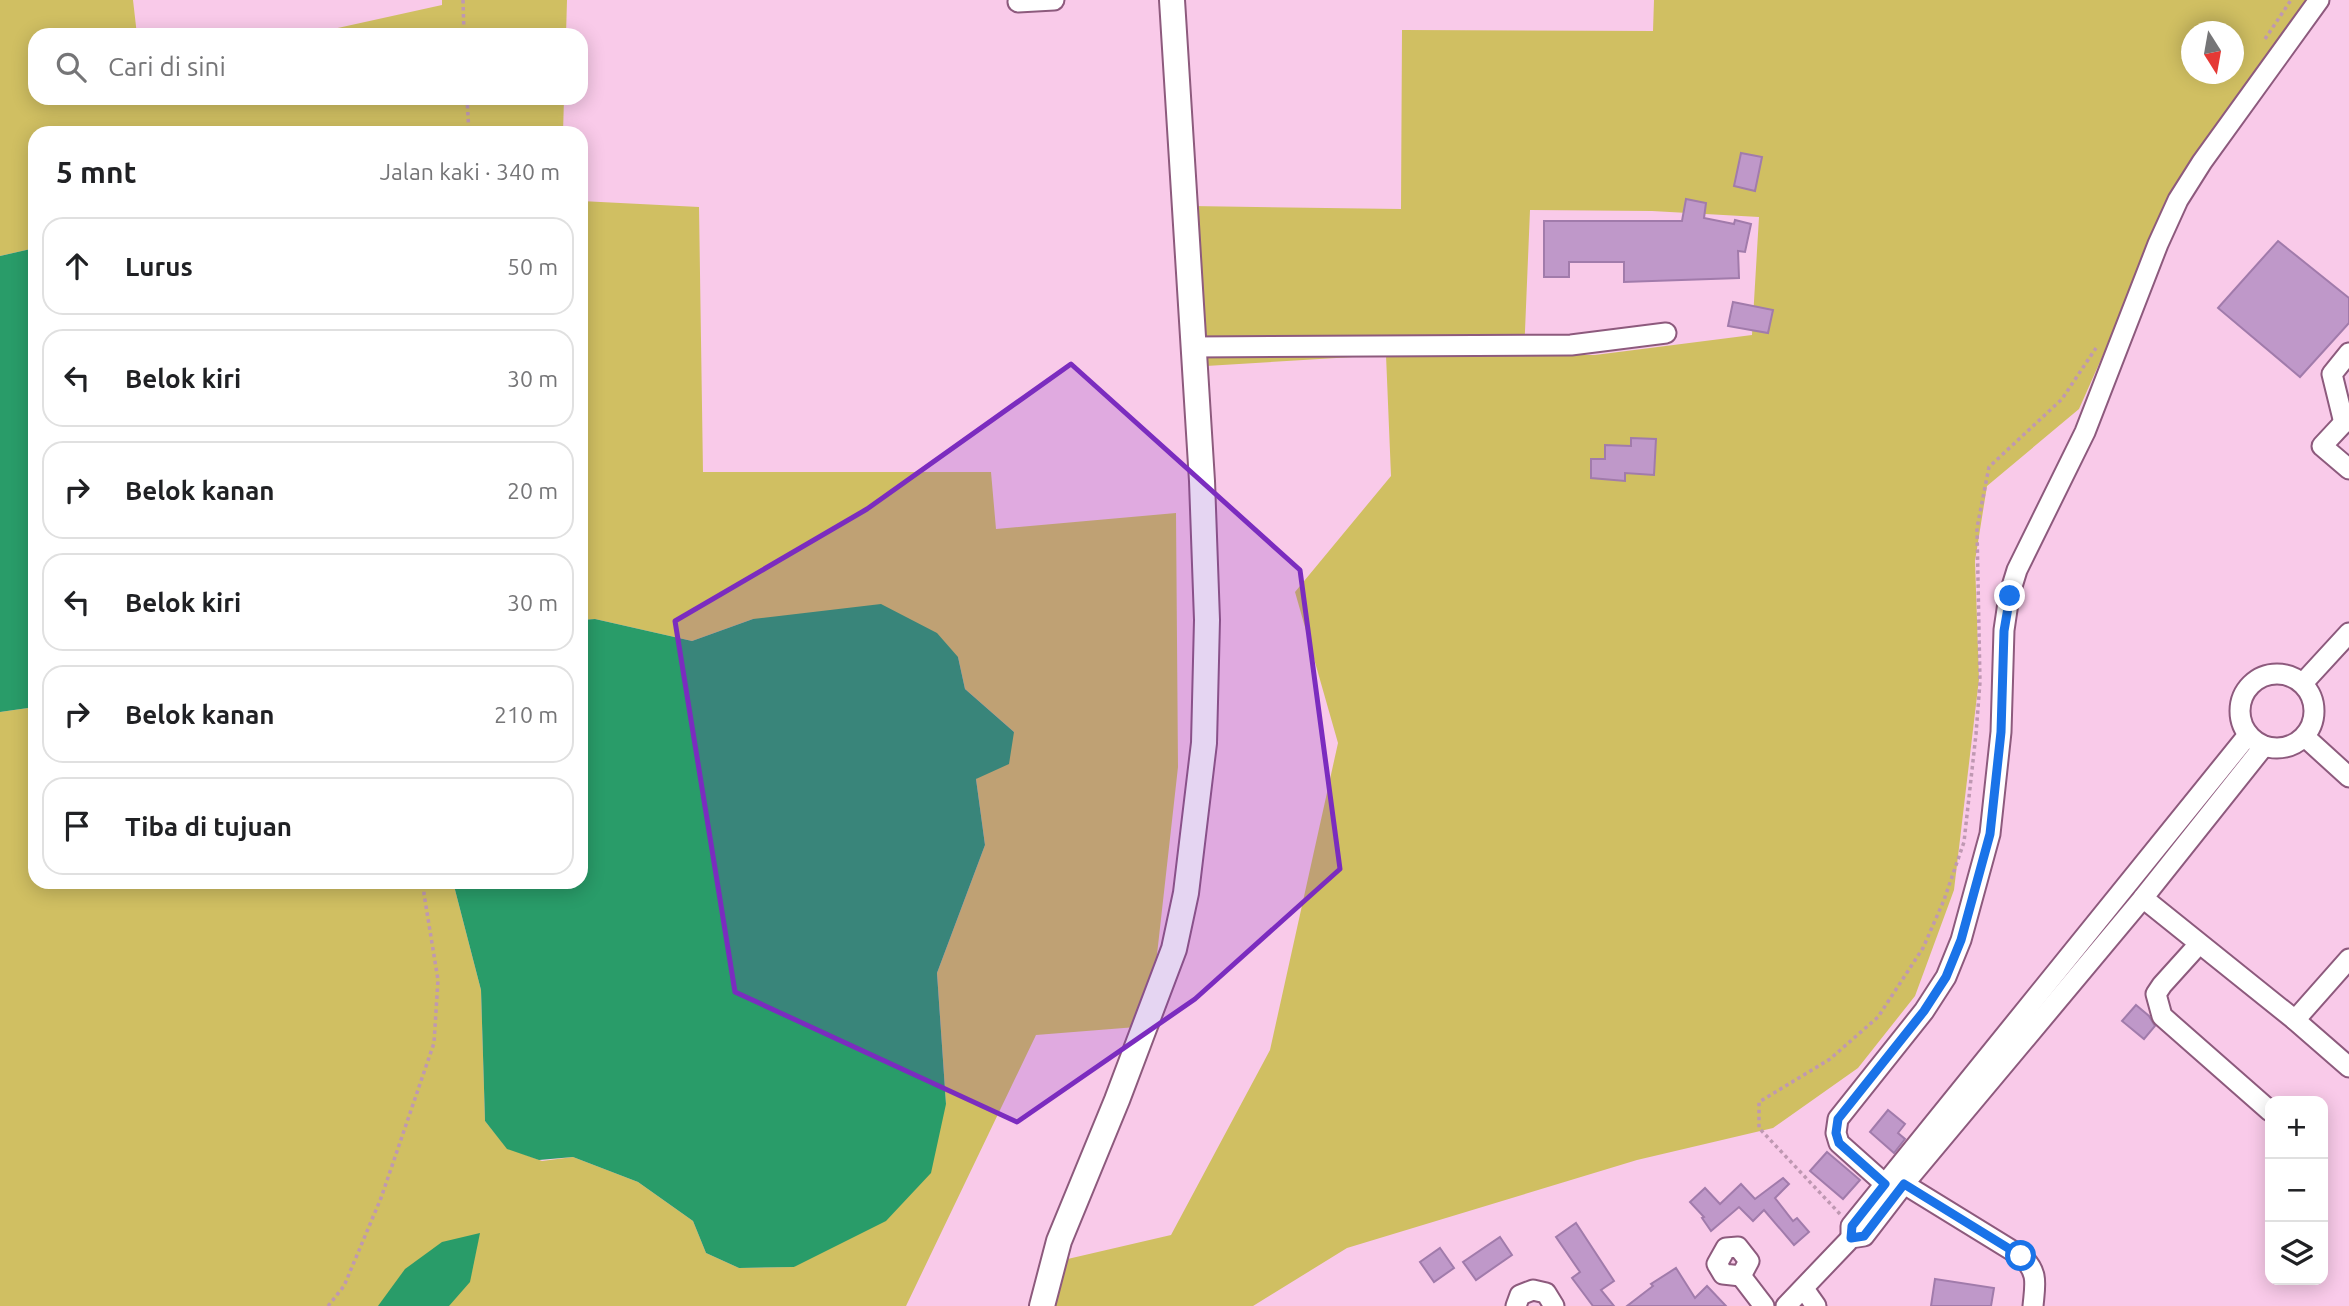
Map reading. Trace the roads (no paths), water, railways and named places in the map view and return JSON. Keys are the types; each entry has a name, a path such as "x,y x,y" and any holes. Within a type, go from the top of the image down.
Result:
{"main road":[{"path":"1042,1306 1041,1301 1059,1241 1117,1100 1174,949 1186,893 1204,743 1207,620 1202,481 1172,0"}],"street":[{"path":"1018,2 1054,0"},
{"path":"2033,1306 2035,1279 2031,1265 2021,1256 1894,1184 1839,1143 1836,1133 1838,1119 1924,1011 1946,977 1961,940 1990,834 2001,732 2004,631 2017,570 2085,432 2158,244 2178,201 2202,162 2319,0"},
{"path":"1192,347 1571,345 1666,333"},
{"path":"2349,353 2332,374 2346,420 2322,446 2349,469"},
{"path":"2303,683 2349,633"},
{"path":"2275,673 2286,673 2303,683 2315,706 2314,723 2305,737 2286,748 2256,741 2239,716 2242,695 2255,679 2275,673"},
{"path":"2305,737 2349,777"},
{"path":"1894,1184 2256,741"},
{"path":"1786,1306 1851,1238 1852,1226 1894,1184 2143,898 2256,741"},
{"path":"2143,898 2349,1067"},
{"path":"2199,944 2157,994 2162,1016 2265,1107"},
{"path":"2295,1020 2349,959"},
{"path":"1741,1276 1764,1306"},
{"path":"1804,1289 1816,1306"},
{"path":"1516,1306 1520,1295 1533,1290 1546,1293 1554,1306"}]}
